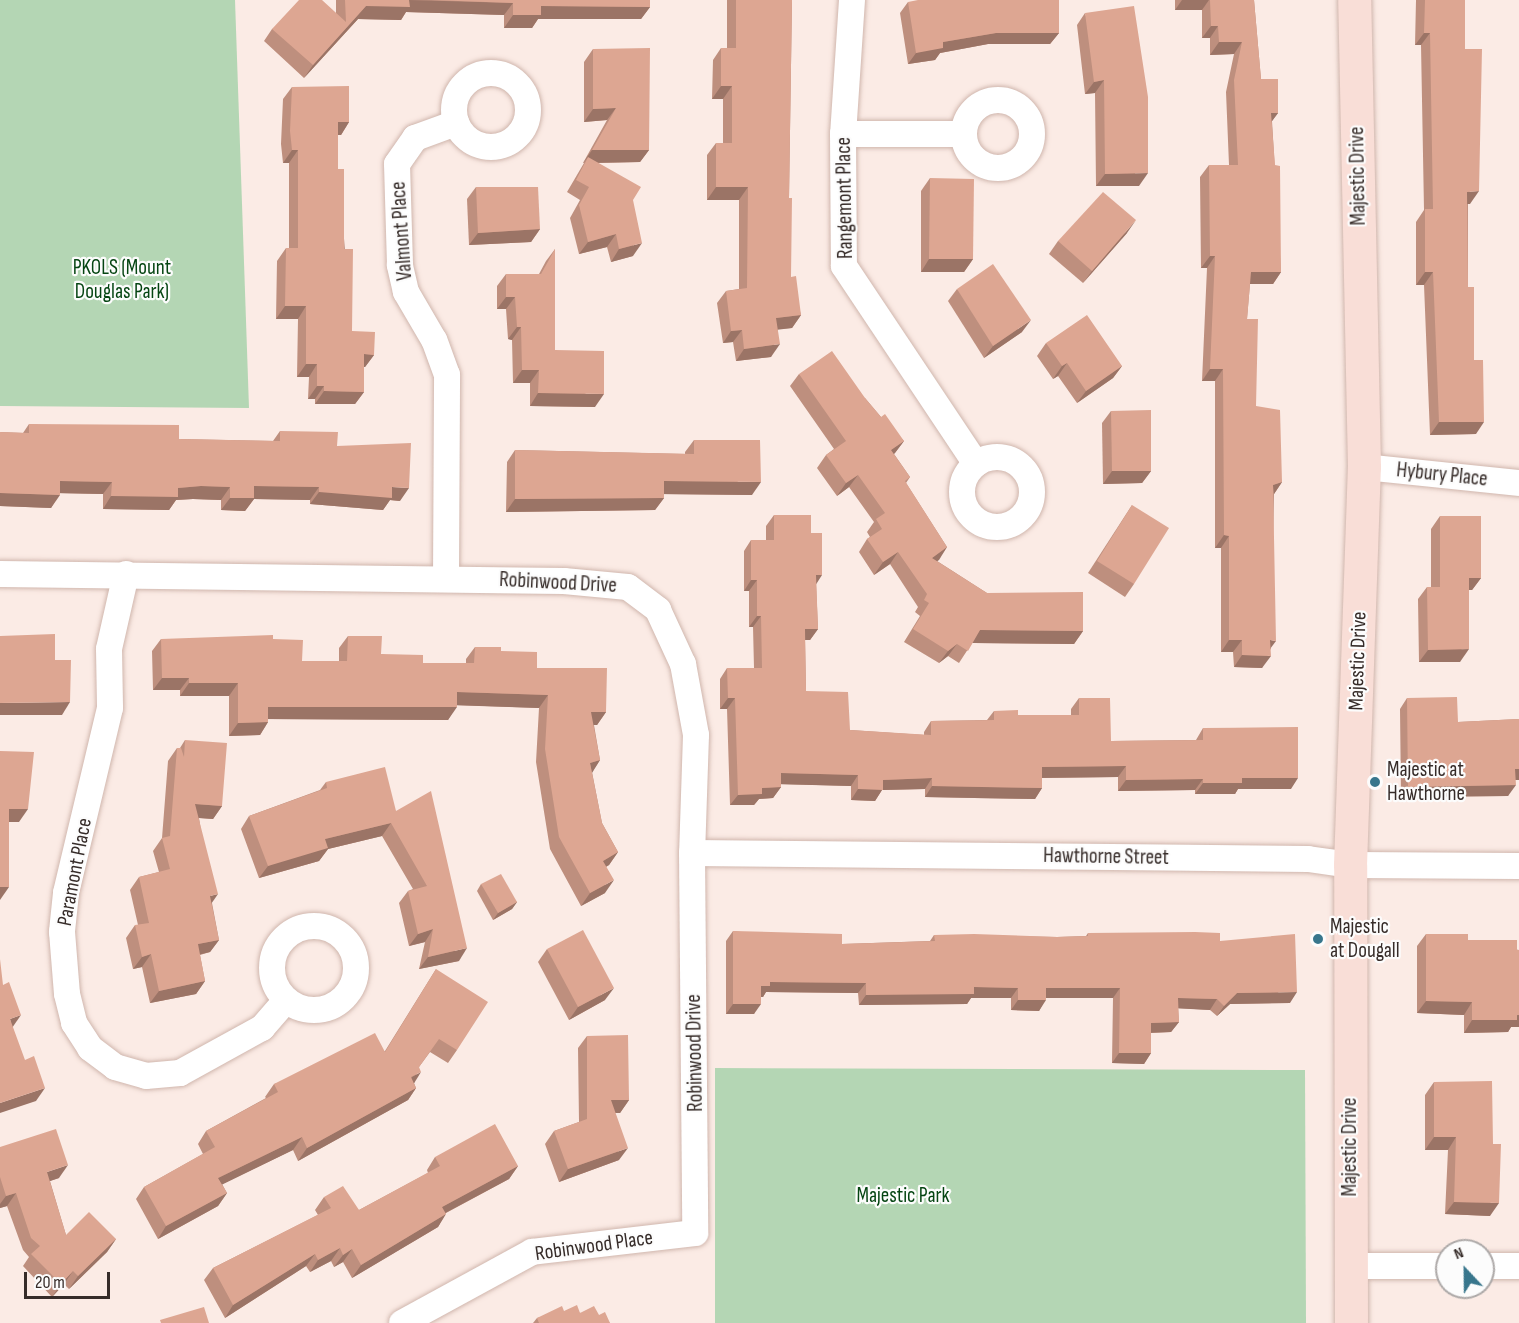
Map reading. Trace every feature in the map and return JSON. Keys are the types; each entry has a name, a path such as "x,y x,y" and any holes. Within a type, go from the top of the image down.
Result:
{"street":[{"name":"Rangemont Place","path":"852,0 843,134 844,266 976,464"},
{"name":"Majestic Drive","path":"1351,1323 1350,865 1365,467 1354,0"},
{"name":"Valmont Place","path":"446,578 447,375 434,340 406,292 402,274 397,164 415,138 456,123"},
{"path":"843,134 964,134"},
{"name":"Hybury Place","path":"1365,467 1519,483"},
{"name":"Robinwood Drive","path":"0,574 446,578 628,587 658,610 683,664 696,735 692,853 695,1233"},
{"name":"Paramont Place","path":"126,574 109,649 110,708 66,893 62,932 66,994 74,1023 90,1048 116,1067 146,1076 180,1073 262,1028 286,1000"},
{"name":"Hawthorne Street","path":"692,853 1308,859 1350,865 1519,866"},
{"name":"Robinwood Place","path":"402,1323 532,1252 695,1233"},
{"path":"1350,1266 1435,1266"},
{"path":"1495,1266 1519,1266"}],"green space":[{"name":"PKOLS (Mount Douglas Park)","path":"0,0 235,0 249,408 0,406"},
{"name":"Majestic Park","path":"715,1068 1305,1070 1306,1323 715,1323"}],"building":[{"path":"299,0 322,0 346,22 345,0 409,0 410,7 366,6 313,65 272,29"},
{"path":"431,0 650,0 650,7 541,6 541,15 513,15 513,3"},
{"path":"736,0 792,0 789,198 792,198 791,277 796,276 801,315 776,318 780,344 744,349 742,330 731,331 726,291 747,288 748,187 716,187 716,143 732,143 732,86 721,86 721,48 736,48"},
{"path":"918,0 1059,0 1059,33 996,33 943,42 943,48 916,53 908,2"},
{"path":"1210,0 1254,0 1261,79 1278,79 1278,113 1271,113 1275,165 1280,166 1281,272 1251,272 1247,319 1258,319 1256,406 1280,410 1282,482 1273,485 1276,641 1270,640 1271,656 1242,655 1242,640 1229,640 1229,536 1224,535 1223,369 1210,369 1215,256 1210,256 1209,165 1238,165 1234,80 1242,42 1219,42 1218,26 1211,26"},
{"path":"1425,0 1465,0 1465,49 1482,49 1479,191 1467,192 1468,287 1474,287 1474,360 1483,360 1484,422 1439,422 1433,272 1425,272 1425,209 1433,209 1430,33 1424,33"},
{"path":"1134,6 1148,97 1148,173 1105,174 1104,80 1094,82 1085,13"},
{"path":"650,48 649,150 592,150 616,108 593,109 593,49"},
{"path":"349,86 349,122 338,122 338,169 344,169 344,249 353,249 352,331 375,332 374,355 364,354 364,392 324,391 324,386 317,386 317,364 306,364 306,306 285,306 286,248 298,248 298,150 292,150 290,131 292,87"},
{"path":"588,157 641,187 633,200 642,243 619,249 616,234 588,242 579,205 589,187 576,180"},
{"path":"930,178 974,179 973,259 929,259"},
{"path":"476,187 538,187 540,229 478,233"},
{"path":"1103,192 1136,220 1092,271 1058,241"},
{"path":"555,249 555,350 604,351 604,394 538,393 539,370 522,370 521,327 517,327 515,297 506,297 506,274 541,274"},
{"path":"993,264 1031,320 993,346 957,289"},
{"path":"1087,315 1122,366 1086,391 1067,363 1062,366 1046,343"},
{"path":"832,351 865,398 881,417 885,414 904,441 891,450 910,477 905,481 947,547 932,558 987,593 1083,592 1083,631 980,630 968,651 957,644 948,651 913,629 929,603 924,600 927,594 898,552 883,562 867,539 882,529 876,519 885,513 858,475 846,483 826,455 846,441 799,374"},
{"path":"1151,410 1151,471 1112,471 1111,411"},
{"path":"29,424 179,425 179,439 280,441 280,431 338,432 337,446 411,443 409,488 392,487 392,498 319,492 319,487 254,486 254,498 230,498 230,487 201,486 178,488 178,497 111,496 112,482 60,481 60,495 0,493 0,432 29,433"},
{"path":"694,440 760,440 761,482 664,481 664,498 515,499 515,450 694,454"},
{"path":"1132,505 1169,528 1134,584 1097,561"},
{"path":"774,515 811,515 811,533 822,533 822,575 816,575 818,629 805,629 806,691 848,692 850,730 931,735 931,721 994,720 994,711 1018,710 1018,715 1079,715 1079,698 1110,698 1111,741 1203,740 1203,728 1298,727 1298,778 1242,778 1242,783 1203,783 1203,779 1126,780 1126,766 1042,767 1042,788 932,786 932,778 883,780 883,790 858,789 858,775 781,773 781,787 762,788 762,794 738,795 735,698 728,698 727,668 762,668 761,616 757,616 757,580 751,580 751,540 774,540"},
{"path":"1440,516 1481,516 1481,578 1469,578 1469,649 1428,650 1427,587 1440,587"},
{"path":"55,634 55,660 71,660 70,702 0,703 0,636"},
{"path":"273,635 273,639 303,640 302,661 347,661 348,636 382,636 381,654 423,655 423,663 474,663 475,647 501,647 501,651 537,652 537,668 607,668 606,712 591,712 600,760 590,763 602,823 618,852 603,861 614,880 590,893 559,837 545,749 548,695 457,692 457,707 268,707 268,722 238,723 238,683 189,683 189,678 162,678 161,639"},
{"path":"1457,697 1458,722 1519,719 1519,769 1515,769 1516,785 1408,787 1407,698"},
{"path":"185,740 227,743 222,806 195,804 218,894 210,896 219,940 198,944 205,981 159,991 151,954 142,957 135,925 149,923 139,877 170,869 162,838 170,836 177,748 181,748 184,757"},
{"path":"0,751 34,752 28,809 9,809 9,887 0,887"},
{"path":"385,767 396,811 431,791 467,948 428,957 433,929 418,934 408,891 427,886 391,823 325,839 328,848 268,866 249,816 327,788 326,782"},
{"path":"501,874 517,902 498,913 481,884"},
{"path":"583,930 614,988 578,1007 547,949"},
{"path":"733,931 842,934 842,944 935,941 934,935 974,934 1057,937 1088,936 1088,933 1195,932 1220,933 1220,941 1295,934 1297,992 1237,993 1224,1006 1217,999 1178,998 1179,1022 1151,1023 1151,1053 1119,1053 1120,988 1046,988 1046,1000 1018,1000 1018,988 974,987 974,994 866,995 866,983 770,982 770,986 761,986 761,1004 733,1004"},
{"path":"1426,934 1468,934 1468,940 1517,940 1519,1015 1517,1015 1517,1020 1472,1020 1472,1002 1426,1001"},
{"path":"0,959 3,985 9,982 21,1015 10,1019 25,1060 34,1056 45,1088 0,1103"},
{"path":"436,969 488,1002 457,1050 439,1039 419,1067 421,1072 411,1077 416,1088 307,1148 302,1137 218,1178 227,1193 166,1226 144,1187 215,1147 206,1131 278,1092 274,1084 375,1033 385,1052"},
{"path":"628,1035 629,1100 611,1100 628,1148 568,1169 554,1131 587,1119 587,1036"},
{"path":"1492,1081 1493,1144 1501,1144 1499,1203 1454,1202 1456,1137 1434,1137 1434,1082"},
{"path":"495,1124 518,1166 442,1207 446,1214 361,1265 352,1249 343,1255 340,1248 318,1260 315,1254 233,1305 213,1268 331,1208 324,1197 343,1186 359,1210 440,1166 435,1157"},
{"path":"56,1129 68,1165 47,1172 66,1235 89,1212 116,1239 78,1276 73,1271 61,1284 31,1254 40,1246 31,1238 16,1193 6,1196 0,1177 0,1147"},
{"path":"577,1305 580,1313 594,1306 599,1315 605,1312 610,1323 539,1323 537,1318 562,1306 564,1311"},
{"path":"204,1307 209,1323 161,1323 160,1320"}],"place":[{"name":"Majestic at Hawthorne","path":"1375,782"},
{"name":"Majestic at Dougall","path":"1318,939"}]}
